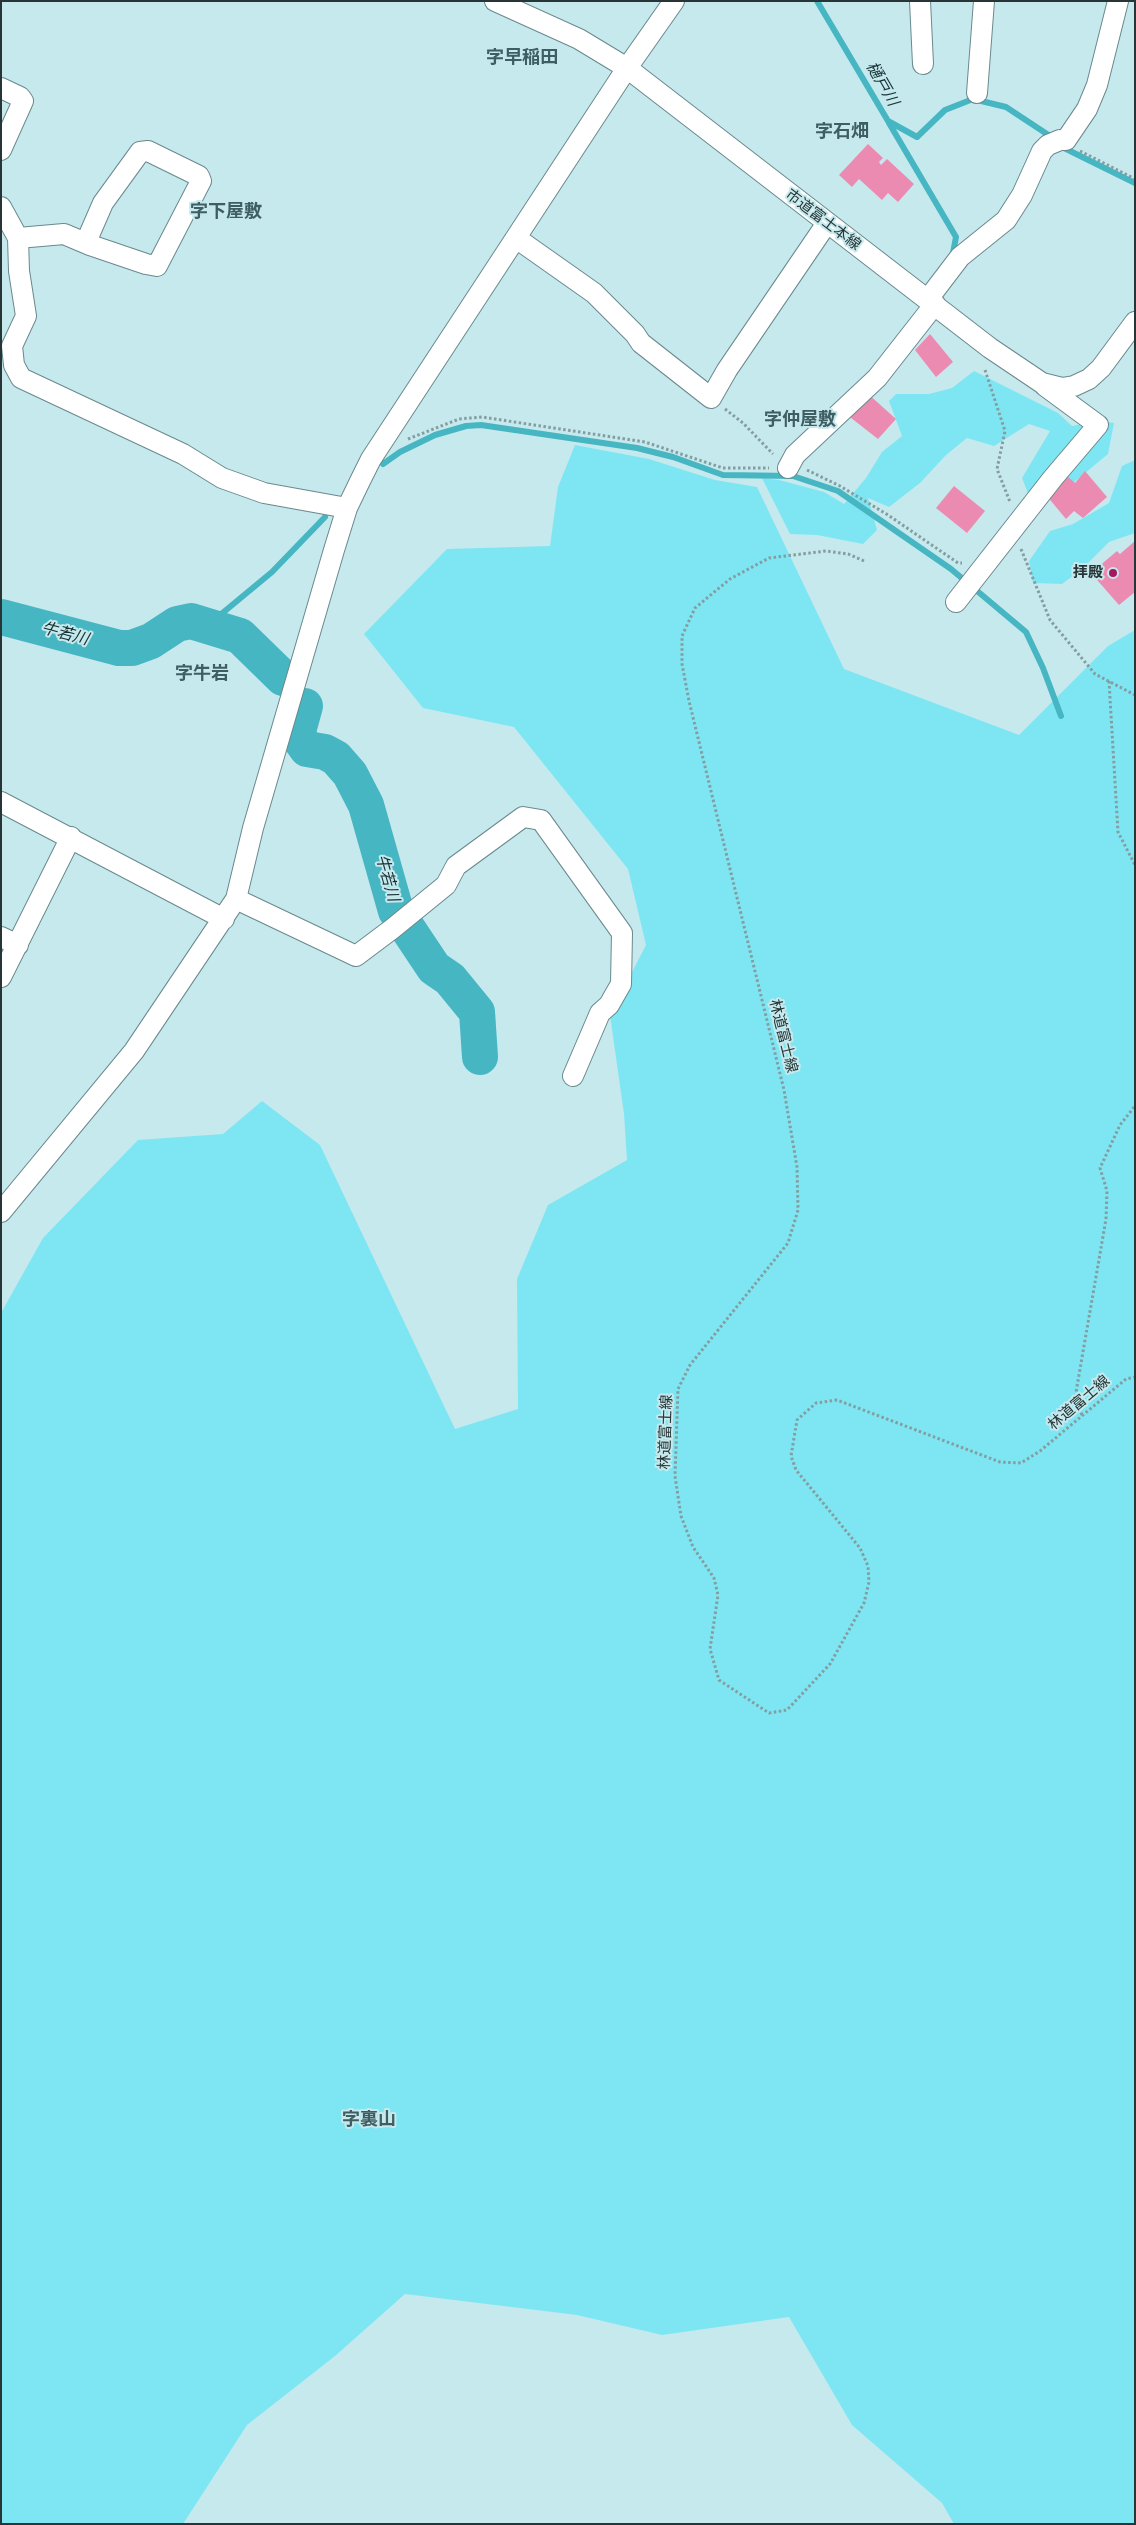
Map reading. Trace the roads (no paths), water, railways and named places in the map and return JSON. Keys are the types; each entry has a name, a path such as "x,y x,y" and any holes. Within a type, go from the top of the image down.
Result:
{"street":[{"name":"市道富士本線","path":"495,1 579,40 627,68 990,348 1035,379 1062,388 1074,386 1089,379 1101,368 1135,322"},
{"path":"2,1209 134,1052 224,919 236,898 253,828 347,508 371,459 388,436 627,68 674,1"},
{"path":"920,1 923,64"},
{"path":"977,93 984,1"},
{"path":"788,468 795,455 877,378 931,302 960,257 1006,220 1022,196 1042,151 1048,145 1060,140 1066,140 1087,109 1093,96 1118,1"},
{"path":"1,88 20,97 23,102 1,150"},
{"path":"18,238 64,234 146,264 157,266 201,181 199,176 148,150 140,152 103,203 86,242"},
{"path":"1,207 18,238 19,271 26,316 12,346 14,365 21,378 175,450 222,478 264,493 347,508"},
{"path":"516,238 594,293 635,334 641,343 711,398 727,370 827,223"},
{"path":"965,583 1015,526 1098,425 1035,379"},
{"path":"1,802 71,837 224,919"},
{"path":"236,898 356,956 415,912 446,885 456,866 523,817 541,820 622,933 621,984 609,1005 600,1013 572,1076"},
{"path":"1,977 9,941 71,837"}],"waterway":[{"name":"樋戸川","path":"817,1 888,121 917,137 945,110 973,99 1006,107 1050,136"},
{"path":"889,123 956,237 953,253"},
{"name":"樋戸川","path":"1062,147 1135,183"},
{"path":"383,464 400,452 435,435 466,426 481,425 637,448 673,457 723,475 793,476 838,491 951,569 1026,632 1043,668 1061,716"},
{"path":"208,625 272,572 325,517"},
{"name":"牛若川","path":"1,617 119,648 132,648 151,641 177,624 191,621 240,636 283,678"},
{"name":"牛若川","path":"305,706 297,735 307,749 325,752 336,758 350,774 366,805 396,911 434,968 450,979 477,1012 480,1057"}],"place":[{"name":"拝殿","path":"1113,573"}],"district":[{"name":"字早稲田","path":"522,58"},
{"name":"字石畑","path":"842,132"},
{"name":"字下屋敷","path":"226,212"},
{"name":"字仲屋敷","path":"800,420"},
{"name":"字牛岩","path":"202,674"},
{"name":"字裏山","path":"369,2120"}]}
